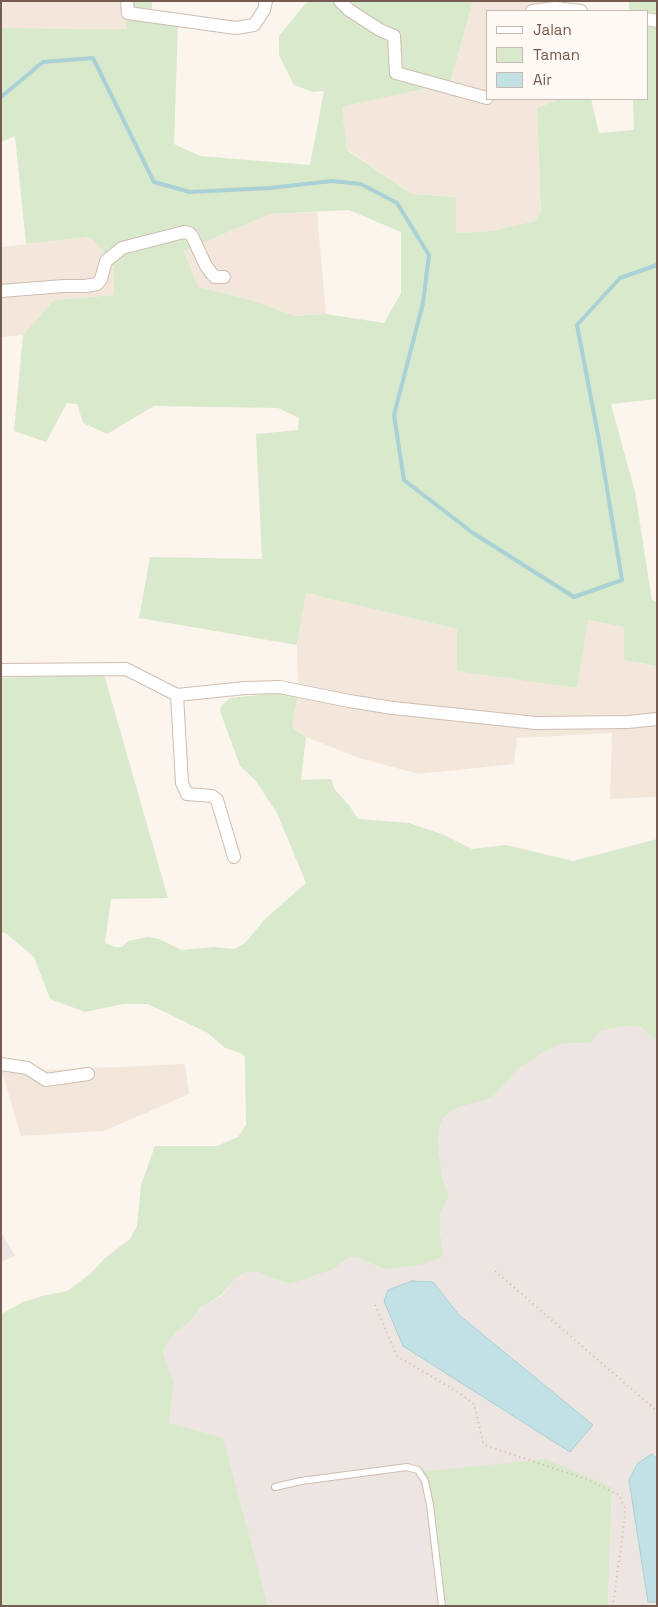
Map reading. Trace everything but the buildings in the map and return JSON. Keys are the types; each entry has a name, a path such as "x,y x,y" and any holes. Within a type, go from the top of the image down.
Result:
{"street":[{"path":"128,1 128,13 236,28 254,25 264,10 266,1"},
{"path":"340,1 349,10 380,30 394,36 396,73 486,98"},
{"path":"536,10 554,5 576,10"},
{"path":"1,292 98,284 106,261 122,248 184,232 192,236 206,266 214,277 224,277"},
{"path":"1,670 126,669 177,695 246,688 280,687 393,708 536,723 628,722 657,719"},
{"path":"177,695 182,783 187,794 212,796 217,800 234,857"},
{"path":"1,1064 27,1068 46,1080 88,1074"}],"lane":[{"path":"275,1487 301,1481 407,1467 418,1470 424,1481 430,1505 442,1606"}],"path":[{"path":"495,1270 657,1412"},
{"path":"375,1305 398,1356 461,1394 474,1404 483,1442 487,1446 586,1479 619,1495 625,1508 625,1516 614,1606"}],"shaded area":[{"path":"1,1 128,1 127,29 1,28"},
{"path":"473,1 562,1 563,9 601,10 486,10 486,100 557,100 537,108 541,211 535,221 491,231 456,233 456,197 412,194 347,149 342,107 450,83"},
{"path":"317,212 326,314 295,316 251,300 198,287 184,251 270,214"},
{"path":"90,237 113,261 114,295 54,300 23,335 1,337 1,247"},
{"path":"306,593 457,629 577,688 587,620 625,627 624,660 657,666 657,797 610,799 612,733 517,738 514,764 419,774 359,758 306,737 292,727 298,694 297,645"},
{"path":"624,1026 641,1027 657,1040 657,1606 608,1606 612,1488 421,1472 445,1606 268,1606 223,1439 169,1423 174,1383 163,1353 165,1347 175,1333 191,1321 199,1309 221,1296 236,1278 246,1272 257,1272 290,1284 332,1270 350,1257 360,1258 384,1269 443,1250 440,1233 440,1214 449,1196 442,1177 438,1140 441,1122 446,1115 454,1109 492,1098 517,1070 547,1050 565,1043 589,1043 601,1031"},
{"path":"185,1064 189,1094 104,1131 21,1136 2,1072"},
{"path":"1,1232 15,1256 1,1262"}],"green space":[{"path":"128,1 152,1 152,23 178,25 174,144 200,156 310,165 324,91 313,92 294,85 279,55 279,36 306,3 310,1 337,1 352,4 354,1 473,1 450,83 342,107 347,150 412,194 456,197 456,233 491,231 535,221 541,211 537,108 557,100 591,100 599,133 634,130 633,100 648,100 648,10 629,10 629,1 657,1 657,399 611,404 635,492 652,600 657,602 657,666 624,660 624,627 588,620 577,688 457,671 457,629 306,593 297,645 139,618 150,557 262,559 256,434 298,430 299,418 278,408 154,406 107,434 83,423 77,404 67,403 46,442 14,431 23,335 54,300 114,295 113,262 90,237 26,244 15,136 1,142 1,28 126,29","holes":["349,210 401,232 401,293 384,323 326,314 295,316 251,300 198,287 184,251 270,214"]},
{"path":"104,674 168,898 111,899 105,943 115,947 122,947 128,941 148,937 159,939 182,950 214,947 234,949 244,944 266,918 306,883 277,813 255,780 240,766 220,711 221,706 230,698 270,694 298,694 292,727 306,737 301,780 331,779 335,790 349,805 358,819 409,823 444,835 472,849 506,845 573,861 657,839 657,1040 641,1027 624,1026 601,1031 590,1043 565,1043 547,1050 517,1070 492,1098 454,1109 446,1115 441,1122 438,1140 442,1177 449,1196 440,1214 440,1233 443,1250 441,1257 422,1265 384,1269 360,1258 350,1257 332,1270 290,1284 257,1272 246,1272 236,1278 221,1295 199,1309 191,1321 175,1333 165,1347 163,1353 174,1383 169,1423 223,1438 268,1606 1,1606 1,1314 23,1302 67,1291 90,1274 105,1258 130,1239 137,1226 141,1185 155,1146 217,1146 238,1137 246,1125 245,1057 243,1054 225,1048 208,1033 148,1004 123,1004 85,1012 50,999 34,957 7,934 1,932 1,678"},
{"path":"545,1459 612,1487 608,1606 445,1606 421,1472"}],"water":[{"path":"412,1281 433,1282 459,1315 593,1425 570,1452 403,1346 384,1301 388,1290"},
{"path":"652,1454 657,1459 657,1602 648,1602 629,1480 638,1463"}],"waterway":[{"path":"1,97 43,62 93,58 154,182 190,192 270,188 332,181 361,184 397,203 429,255 423,303 394,415 404,480 473,533 574,597 622,580 599,440 577,325 620,278 657,265"}]}
